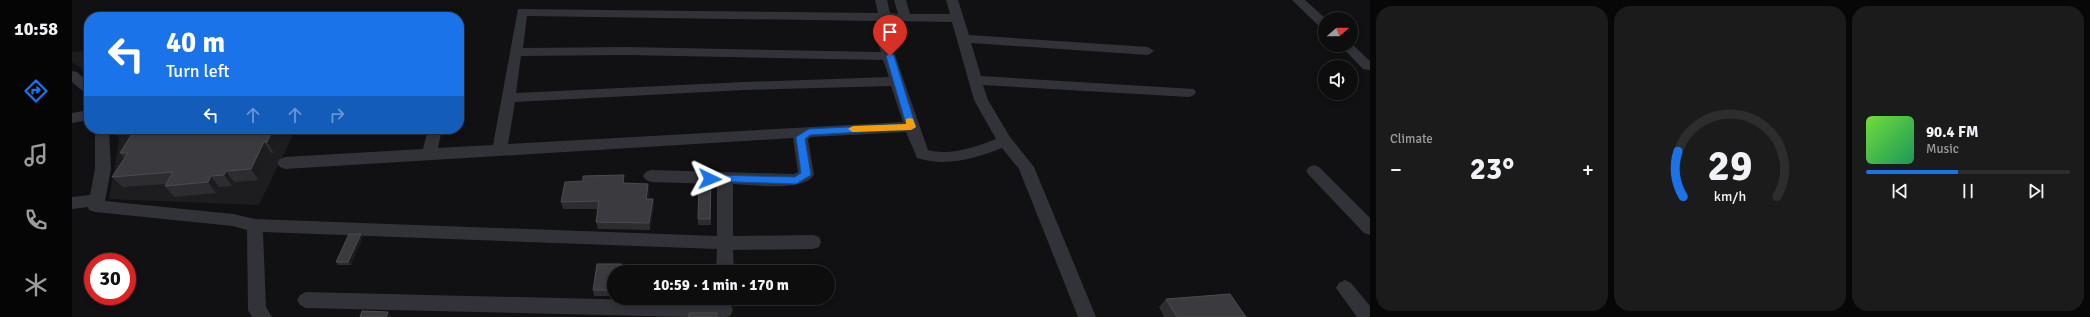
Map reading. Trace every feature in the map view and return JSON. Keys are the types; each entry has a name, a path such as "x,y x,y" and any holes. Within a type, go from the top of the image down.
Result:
{"street":[{"path":"881,0 885,17 881,25 882,35 898,81 911,127 922,154 932,158 986,150 1005,141"},
{"path":"900,0 905,17"},
{"path":"952,0 981,100 1005,141 1026,167 1087,317"},
{"path":"1298,0 1318,19"},
{"path":"500,150 522,12 957,18"},
{"path":"963,39 1148,51"},
{"path":"516,52 627,51 890,56"},
{"path":"1354,52 1370,65"},
{"path":"975,80 1189,92"},
{"path":"508,98 744,86 898,81"},
{"path":"72,118 84,116"},
{"path":"285,163 911,127"},
{"path":"651,176 796,180 806,175 800,137 809,132"},
{"path":"102,134 103,169 96,206 233,220 255,225 726,243 814,242"},
{"path":"429,154 434,134"},
{"path":"1314,171 1370,228"},
{"path":"725,179 725,265"},
{"path":"72,203 97,200"},
{"path":"255,225 257,310 263,317"},
{"path":"1346,288 1368,317"},
{"path":"306,300 724,308"}],"shaded area":[{"path":"84,51 84,70 72,62 72,52"},
{"path":"118,134 294,134 259,205 109,199 119,142"}],"building":[{"path":"132,134 271,134 267,142 264,142 251,169 226,171 224,175 211,176 208,182 165,186 173,172 112,177 128,153 120,153"},
{"path":"624,175 623,183 648,184 646,199 653,199 649,223 596,222 599,201 561,202 565,182 583,181 583,176"},
{"path":"699,181 711,181 710,219 698,219"},
{"path":"349,234 361,234 348,262 336,262"},
{"path":"597,264 622,264 607,265 607,290 593,290"},
{"path":"1230,294 1246,317 1177,317 1166,299"},
{"path":"362,311 388,312 386,317 360,317"},
{"path":"689,313 717,313 716,317 689,317"}],"slow traffic":[{"path":"853,129 911,127 910,121"}],"route":[{"path":"710,179 796,180 806,175 800,137 809,132 824,130 911,127 890,56"}]}
